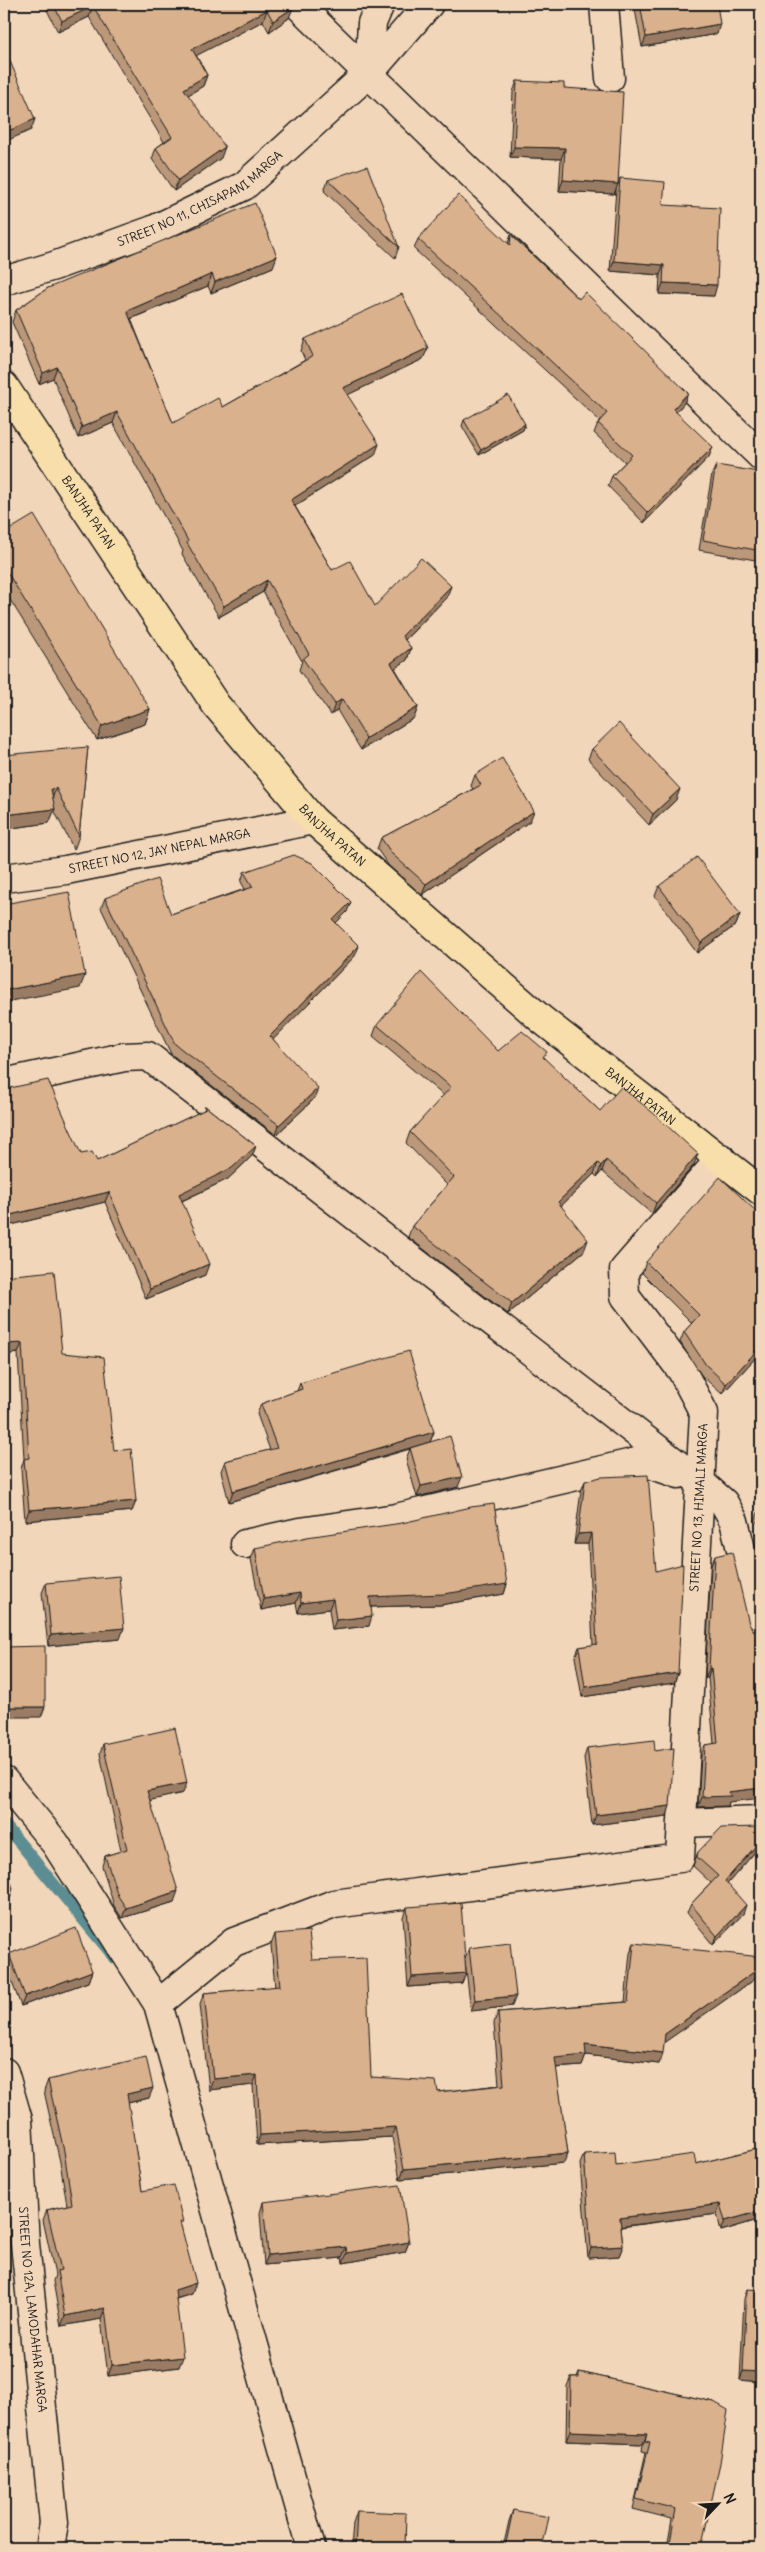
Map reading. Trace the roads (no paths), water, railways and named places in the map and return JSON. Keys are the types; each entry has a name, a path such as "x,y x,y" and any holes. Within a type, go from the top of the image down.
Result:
{"main road":[{"name":"BANJHA PATAN","path":"4,386 216,705 313,820 541,1019 761,1191"}],"street":[{"path":"297,4 370,73 761,456"},
{"path":"370,73 372,23 380,4"},
{"name":"STREET NO 11, CHISAPANI MARGA","path":"4,281 54,266 153,230 244,186 370,73 429,4"},
{"path":"604,4 610,78"},
{"name":"STREET NO 12, JAY NEPAL MARGA","path":"4,878 66,870 313,820"},
{"path":"4,1083 124,1057 148,1056 699,1481 724,1503 734,1521 761,1630"},
{"name":"STREET NO 13, HIMALI MARGA","path":"158,2004 234,1942 334,1904 680,1858 704,1413 682,1371 625,1296 624,1270 721,1158"},
{"path":"246,1544 308,1530 396,1518 640,1461 699,1481"},
{"path":"4,1781 55,1843 158,2004 311,2548"},
{"path":"683,1823 761,1820"},
{"name":"STREET NO 12A, LAMODAHAR MARGA","path":"4,2072 18,2120 25,2244 54,2523 50,2548"}],"waterway":[{"path":"4,1824 115,1958"}]}
